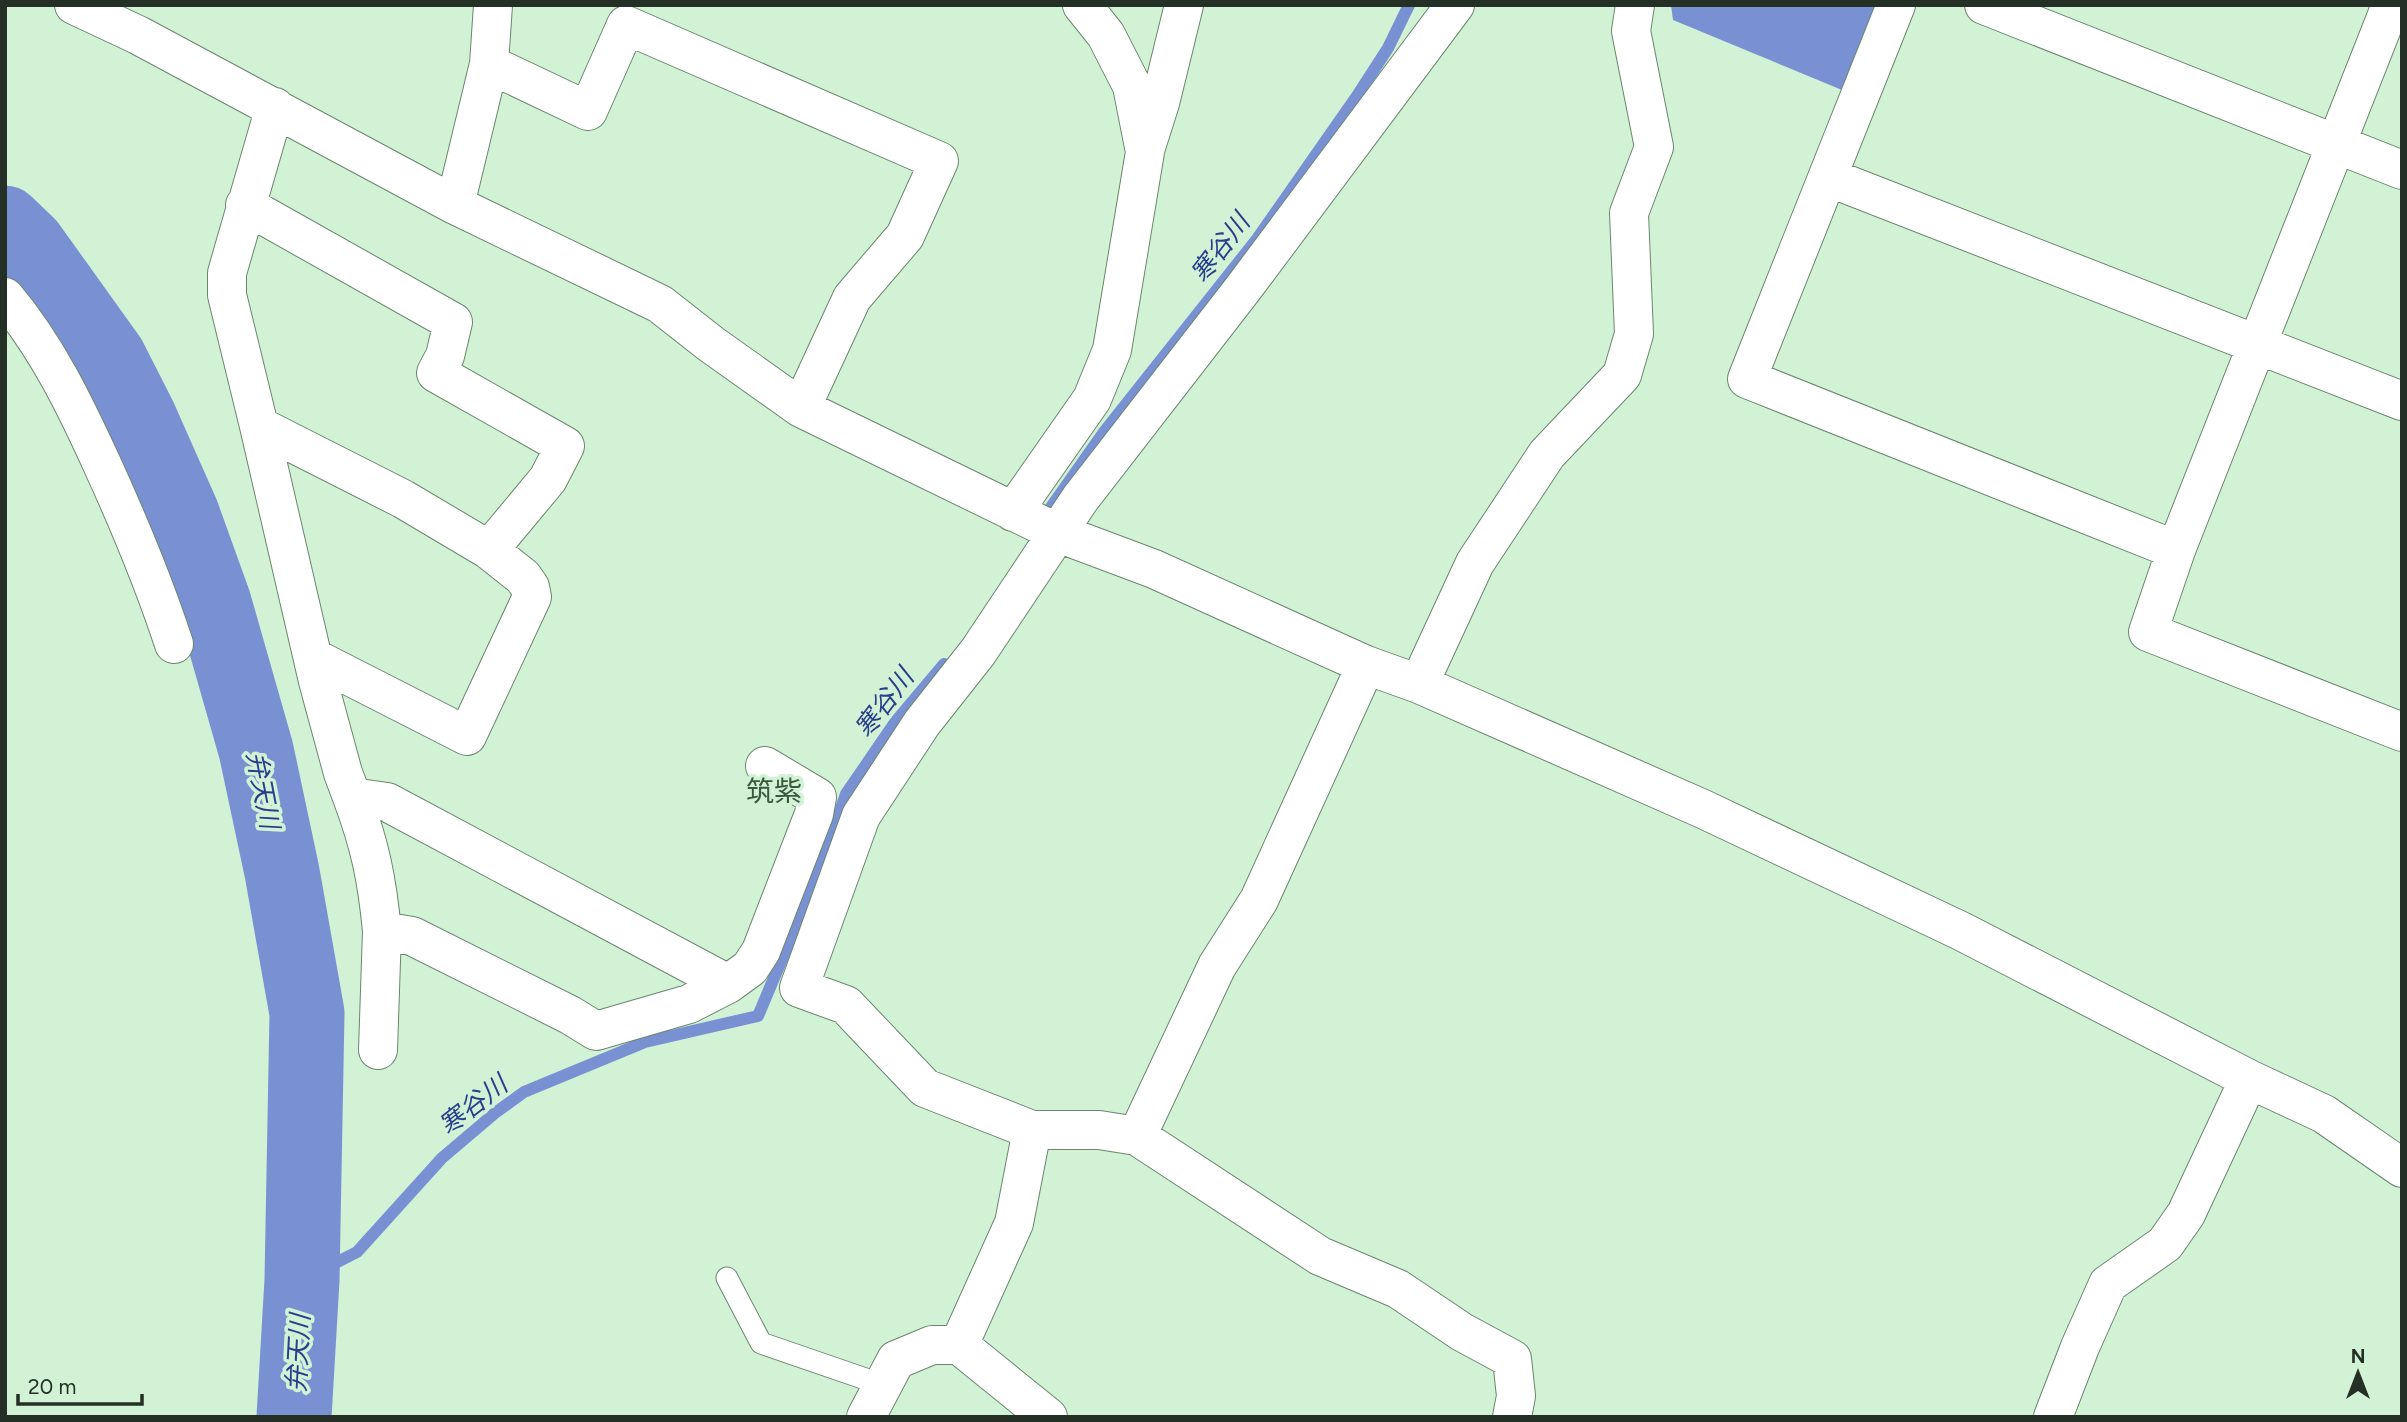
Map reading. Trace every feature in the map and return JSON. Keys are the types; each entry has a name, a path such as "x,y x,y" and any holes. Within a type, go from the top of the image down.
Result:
{"street":[{"path":"74,5 138,35 455,205 660,304 801,408 1058,533 1154,569 1366,665 1419,684 1703,809 1961,930 2249,1079 2325,1114 2402,1168"},
{"path":"455,205 489,64 493,5"},
{"path":"1082,5 1106,35 1132,86 1145,152"},
{"path":"1018,513 1092,399 1112,351 1145,152 1184,5"},
{"path":"1455,5 1245,286 1080,499 978,652 922,723 861,816 799,988 846,1005 925,1088 1032,1130 1099,1130 1137,1136 1320,1256 1398,1289 1462,1332 1512,1359 1516,1396 1512,1417"},
{"path":"1419,684 1475,563 1547,454 1622,374 1634,334 1629,213 1654,147 1631,31 1636,5"},
{"path":"1896,5 1747,379 2176,550"},
{"path":"1984,5 2402,170"},
{"path":"2390,5 2176,550 2148,632 2402,732"},
{"path":"489,64 589,111 626,25 939,161 905,236 852,298 801,408"},
{"path":"275,107 227,273 227,295 321,694 352,797 369,842 378,886 382,930 378,1050"},
{"path":"1828,177 2402,401"},
{"path":"245,205 453,322 445,356 436,373 565,446 548,479 489,550"},
{"path":"5,297 32,331 70,395 121,507 161,603 174,644"},
{"path":"259,426 403,499 489,550 523,577 530,587 532,597 467,736 314,658"},
{"path":"1137,1136 1217,966 1258,900 1366,665"},
{"path":"382,930 412,936 570,1015 596,1031 689,1004 728,984 750,968 761,951 814,814 817,797 765,766"},
{"path":"352,797 387,802 728,984"},
{"path":"2053,1417 2108,1284 2165,1244 2186,1214 2249,1079"},
{"path":"959,1345 1014,1223 1032,1130"},
{"path":"874,1401 896,1360 932,1345 959,1345 1048,1417"}],"lane":[{"path":"727,1278 761,1343 874,1401"}],"water":[{"path":"1671,5 1877,5 1842,90 1673,20"}],"waterway":[{"name":"寒谷川","path":"1042,520 1104,432 1257,239 1357,96 1388,48 1409,5"},
{"name":"弁天川","path":"5,223 28,245 109,358 139,417 182,514 214,603 256,750 282,872 307,1013 302,1280 294,1417"},
{"name":"寒谷川","path":"302,1280 357,1252 442,1158 524,1092 645,1042 758,1016 822,864 846,794 896,721 944,664"}],"district":[{"name":"筑紫","path":"774,791"}]}
